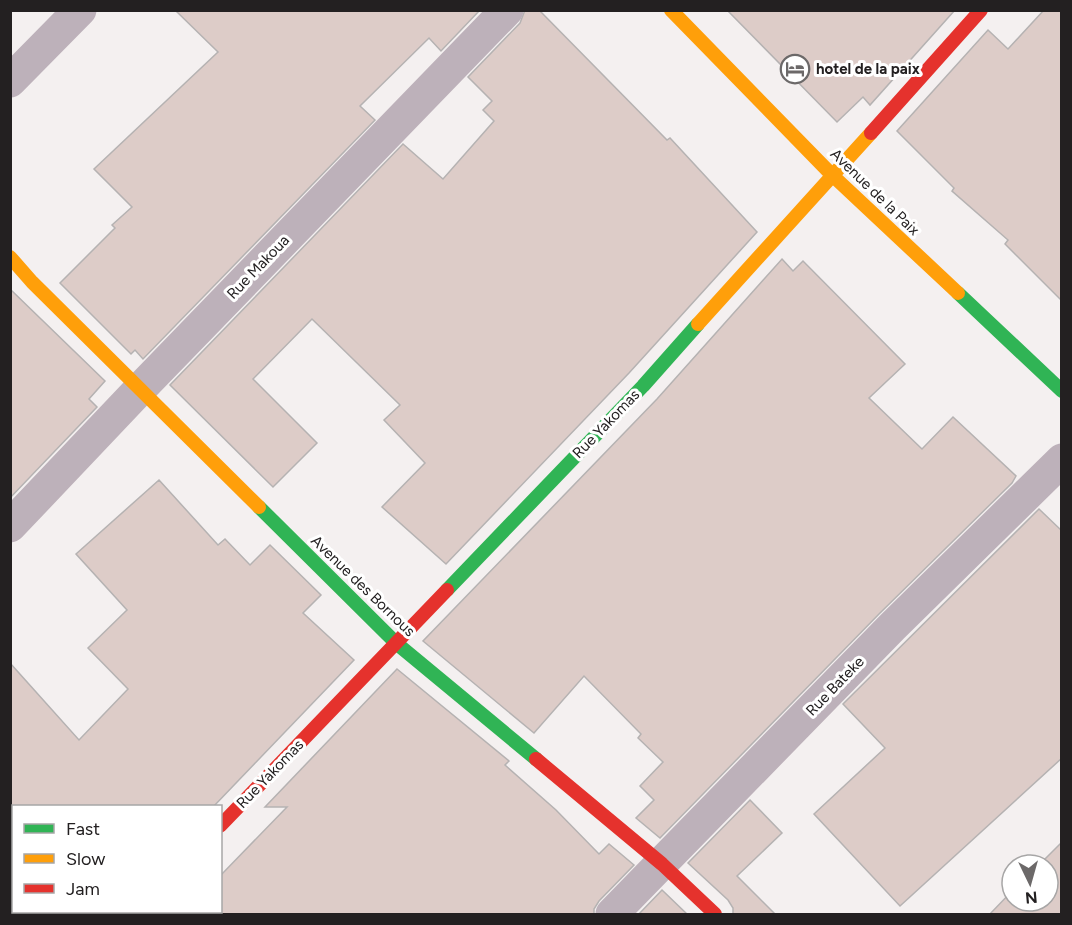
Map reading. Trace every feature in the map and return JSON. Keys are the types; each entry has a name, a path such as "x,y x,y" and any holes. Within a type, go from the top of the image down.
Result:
{"street":[{"path":"10,81 80,10"},
{"name":"Rue Makoua","path":"10,526 507,10"},
{"name":"Avenue de la Paix","path":"671,10 832,175 1062,391"},
{"name":"Rue Yakomas","path":"222,824 643,386 981,10"},
{"name":"Avenue des Bornous","path":"10,257 32,282 396,643 662,864 715,915"},
{"name":"Rue Bateke","path":"612,915 892,627 1062,460"}],"building":[{"path":"175,10 480,10 441,51 429,38 360,106 375,120 143,359 135,350 131,354 60,283 115,228 112,225 132,207 94,169 218,52"},
{"path":"525,10 539,10 667,140 670,138 757,232 629,373 446,564 382,507 425,463 384,420 400,405 312,319 253,379 317,443 273,487 170,385 403,144 443,179 494,121 483,110 492,101 468,77 520,23"},
{"path":"727,10 955,10 870,105 863,97 837,122"},
{"path":"1044,10 1062,10 1062,301 1005,244 1008,240 952,191 954,188 897,131 988,30 1008,49"},
{"path":"782,259 793,271 803,261 905,364 869,398 922,449 953,417 1016,476 1012,483 879,614 660,838 636,818 654,800 640,786 663,762 638,738 641,734 584,676 534,733 423,641 657,399"},
{"path":"10,289 105,381 89,399 97,407 10,498"},
{"path":"159,480 218,545 225,539 250,565 270,545 321,595 303,613 354,660 215,805 12,805 10,807 10,663 79,740 128,689 88,648 127,610 76,554"},
{"path":"1039,509 1062,531 1062,758 900,906 814,814 885,748 843,704"},
{"path":"397,669 509,761 505,765 556,810 599,854 609,844 634,865 599,901 594,909 594,915 220,915 222,913 222,874 287,807 265,807"},
{"path":"750,800 782,833 737,876 776,915 733,915 733,908 728,900 688,863"},
{"path":"1062,842 1062,915 989,915 1000,904 1000,913 1060,913 1060,853 1051,853"},
{"path":"662,890 688,915 638,915"}],"traffic: fast":[{"path":"958,293 1062,391"},
{"path":"447,590 643,386 698,324"},
{"path":"259,507 396,643 536,759"}],"traffic: slow":[{"path":"671,10 832,175 958,293"},
{"path":"698,324 871,133"},
{"path":"10,257 32,282 259,507"}],"traffic: jam":[{"path":"871,133 981,10"},
{"path":"222,824 447,590"},
{"path":"536,759 662,864 715,914"}],"place":[{"name":"hotel de la paix","path":"795,69"}]}
